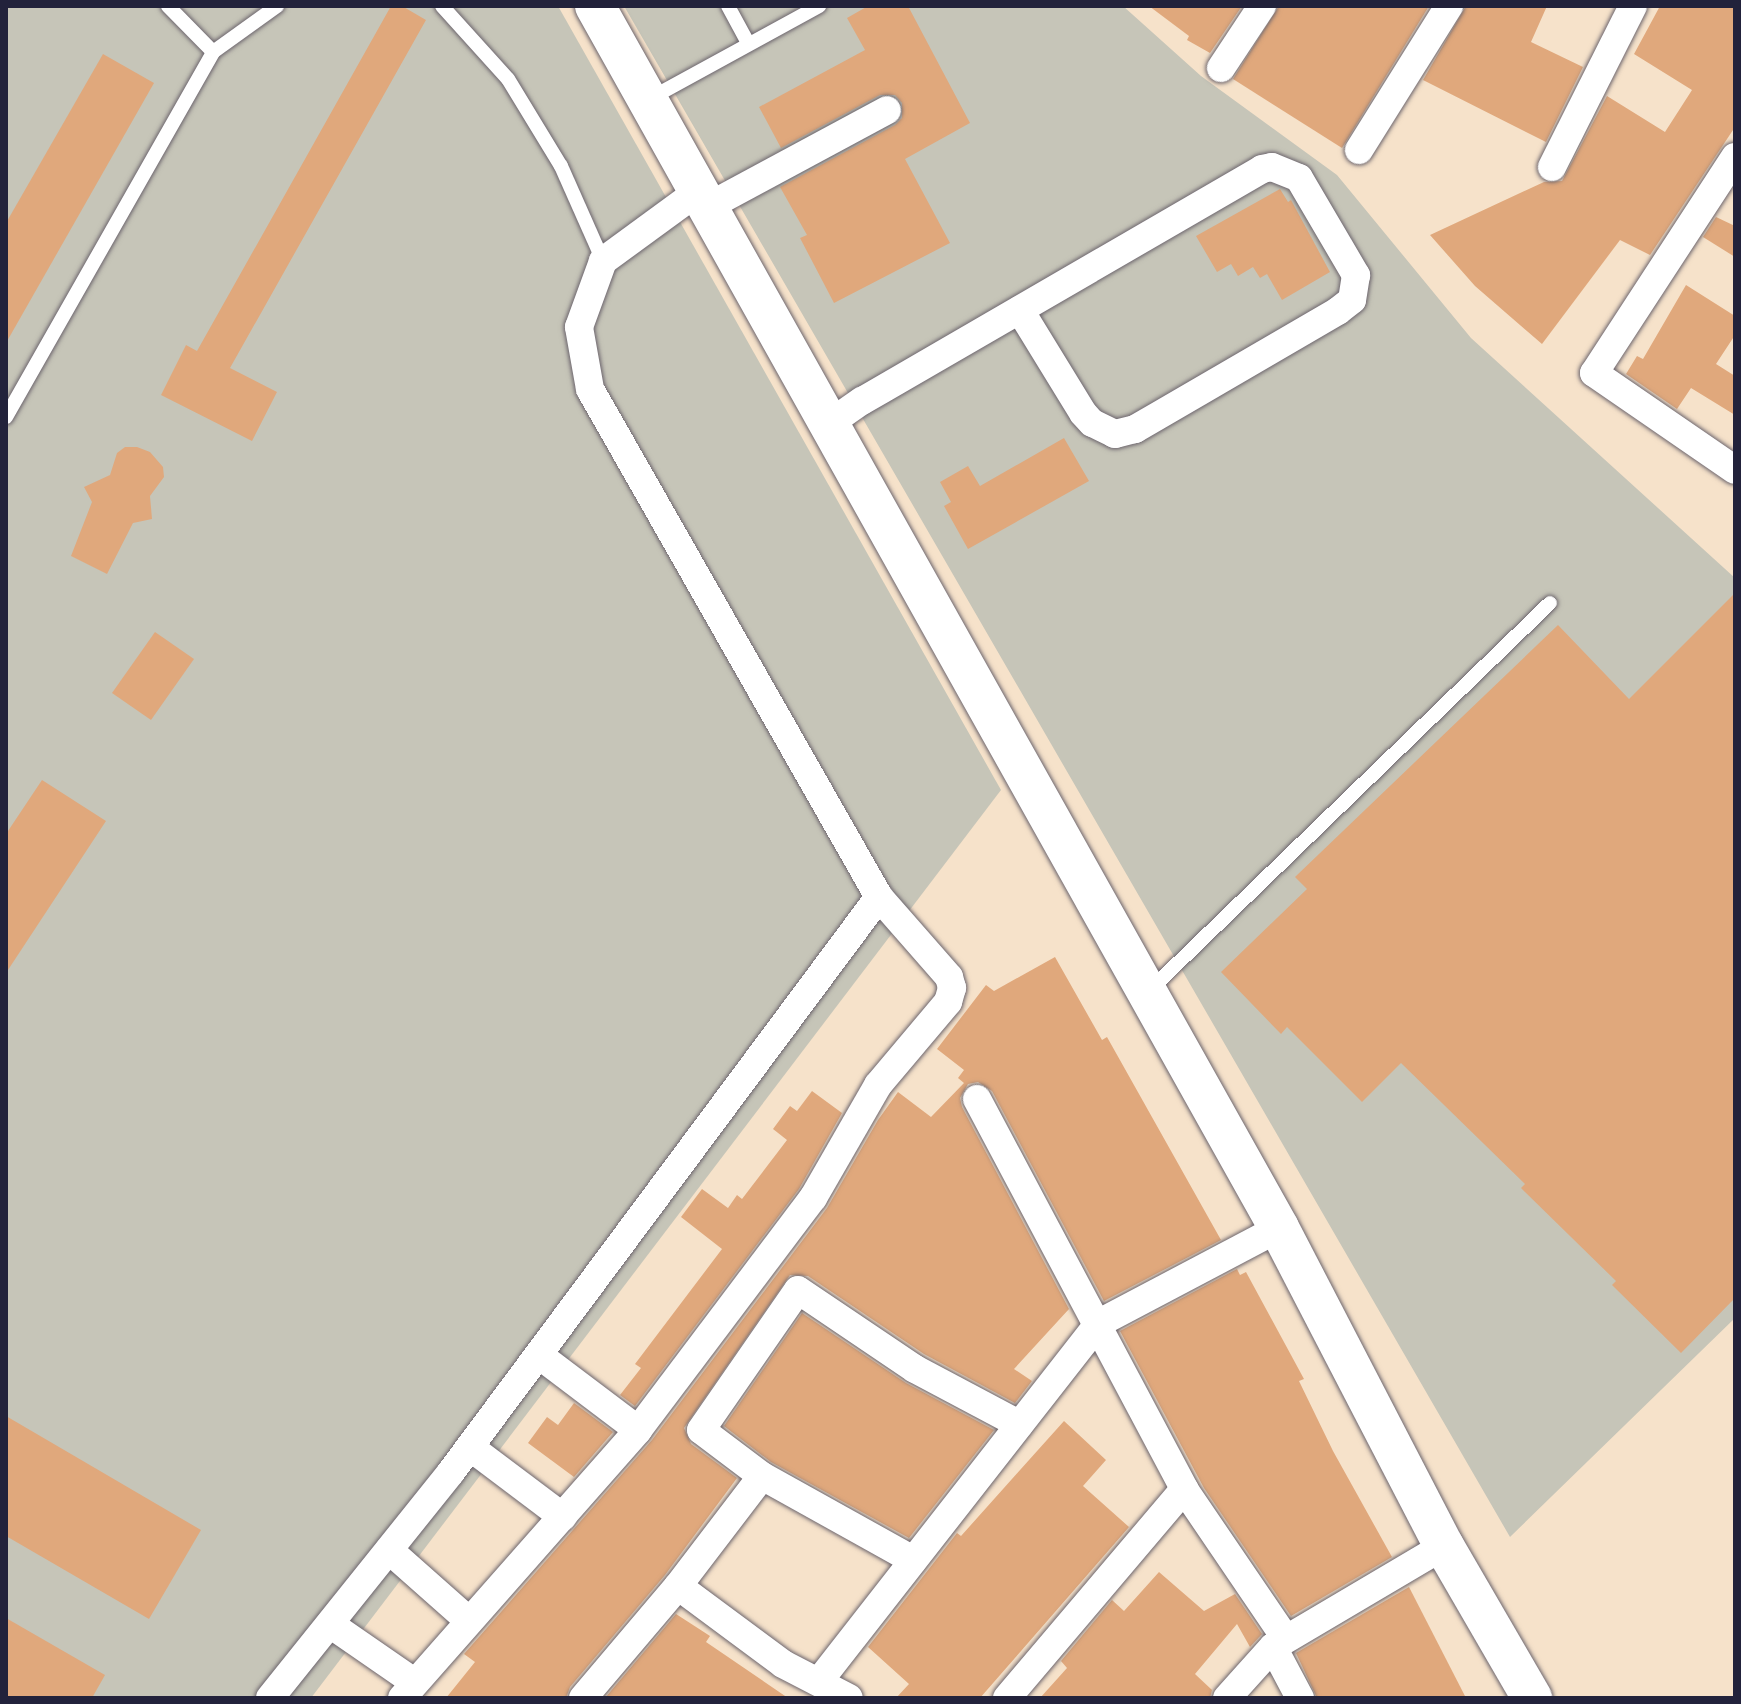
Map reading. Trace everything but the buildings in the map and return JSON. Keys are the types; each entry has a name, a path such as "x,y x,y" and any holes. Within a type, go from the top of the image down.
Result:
{"street":[{"path":"595,6 1279,1228 1444,1546 1532,1698"},
{"path":"1221,68 1262,6"},
{"path":"1359,150 1449,6"},
{"path":"1552,167 1622,9"},
{"path":"330,1624 408,1690 467,1619 503,1586 638,1430 805,1210 878,1085 948,1002 952,988 949,977 879,897 590,389 579,327 603,261 704,198 887,110"},
{"path":"1735,157 1594,373 1735,469"},
{"path":"830,423 1020,310 1253,173 1272,167 1299,178 1356,275 1352,300 1338,311 1135,429 1115,434 1092,423 1083,413 1020,310"},
{"path":"270,1698 470,1447 879,897"},
{"path":"977,1099 1099,1323 1184,1489 1279,1643 1300,1698"},
{"path":"820,1680 1099,1323 1279,1228"},
{"path":"913,1560 762,1476 701,1430 798,1290 915,1369 1019,1424"},
{"path":"539,1355 638,1430"},
{"path":"470,1447 563,1517"},
{"path":"583,1698 678,1586 762,1476"},
{"path":"1007,1698 1184,1489"},
{"path":"1227,1698 1279,1643 1444,1546"},
{"path":"389,1550 467,1619"},
{"path":"678,1586 783,1664 820,1680 849,1698"}],"lane":[{"path":"168,6 213,52"},
{"path":"6,417 213,52 277,6"},
{"path":"442,6 508,79 561,166 603,261"},
{"path":"728,6 748,43"},
{"path":"648,100 819,6"},
{"path":"1147,992 1550,603"}],"shaded area":[{"path":"6,6 558,6 1001,790 311,1698 6,1698"},
{"path":"624,6 1123,6 1201,76 1337,175 1471,338 1735,578 1735,1318 1510,1537"}]}
